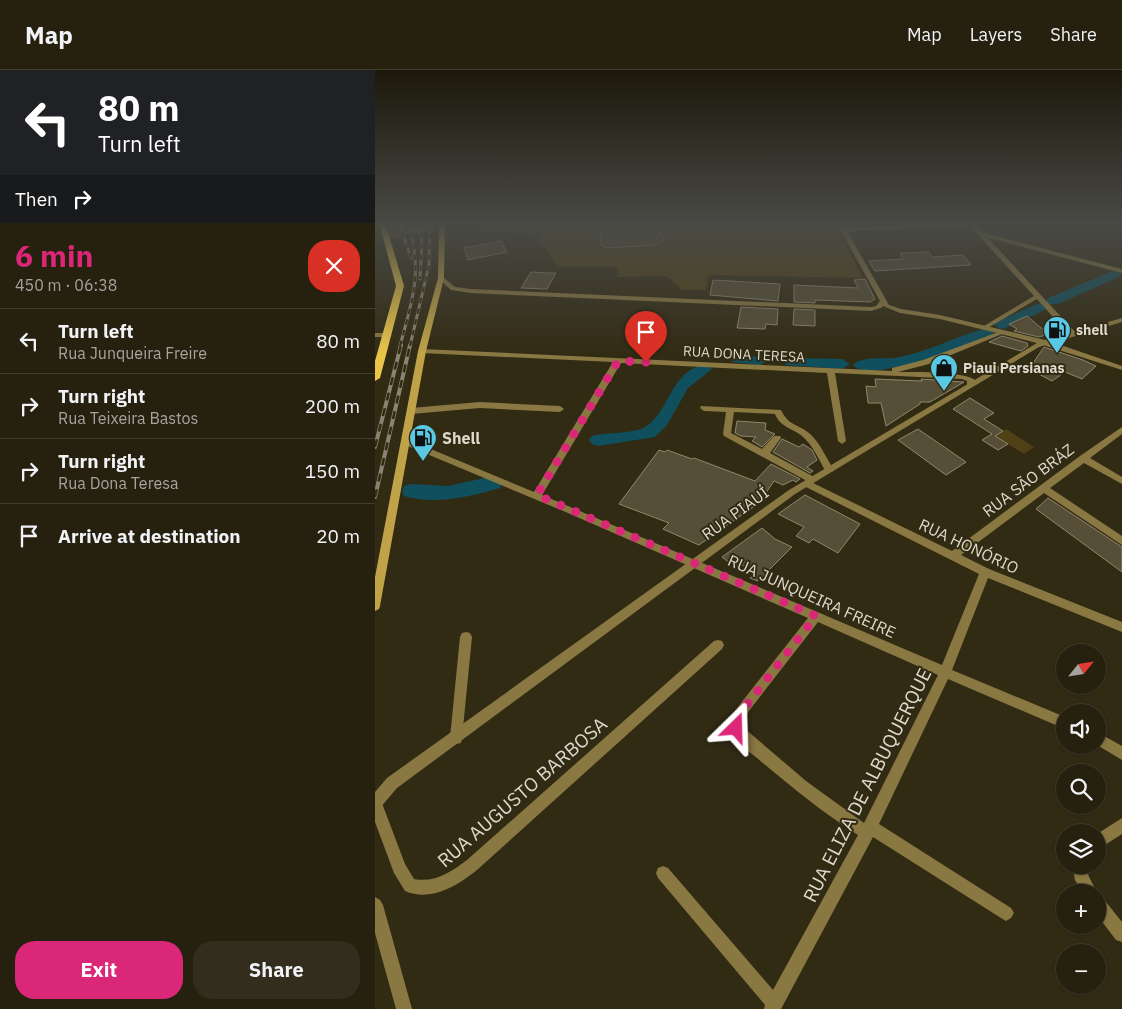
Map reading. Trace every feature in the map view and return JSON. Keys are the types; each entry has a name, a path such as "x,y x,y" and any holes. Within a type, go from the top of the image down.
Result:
{"main road":[{"path":"375,378 400,286 393,266"},
{"path":"375,606 422,351 441,278 441,266"}],"street":[{"path":"863,266 882,302 891,309 985,327 1043,342 1122,368"},
{"path":"1010,266 1073,334"},
{"path":"1101,266 1122,271"},
{"path":"441,278 453,289 471,291 871,308 879,306 882,302"},
{"path":"985,327 1038,296"},
{"name":"RUA PIAUÍ","path":"375,803 392,783 696,562 810,482 970,384 1043,342 1122,320"},
{"path":"879,373 926,362 1003,332"},
{"path":"375,335 388,335"},
{"name":"RUA DONA TERESA","path":"422,351 831,371 860,367 879,373 963,377 971,380 970,384"},
{"path":"537,495 618,361"},
{"path":"831,371 842,441"},
{"path":"411,411 480,405 560,409"},
{"path":"704,408 777,412 783,421 805,434 813,442 829,470"},
{"name":"RUA HONÓRIO","path":"730,409 727,434 810,482 985,572 1122,627"},
{"name":"RUA SÃO BRÁZ","path":"952,556 1122,430"},
{"path":"766,456 765,451 777,438"},
{"name":"RUA JUNQUEIRA FREIRE","path":"406,442 696,562 945,673 1056,719"},
{"path":"1083,458 1122,481"},
{"path":"1043,488 1122,541"},
{"name":"RUA ELIZA DE ALBUQUERQUE","path":"774,1006 869,830 945,673 985,572"},
{"path":"816,616 741,712 736,722 736,728 740,735 826,807 869,830 1007,913"},
{"path":"456,738 466,637"},
{"name":"RUA AUGUSTO BARBOSA","path":"375,803 399,868 410,886 424,889 439,886 456,877 472,865 718,645"},
{"path":"1106,743 1122,753"},
{"path":"1106,837 1122,825"},
{"path":"663,873 774,1006"},
{"path":"375,905 403,1009"},
{"path":"1106,914 1122,934"}],"shaded area":[{"path":"856,266 863,278 709,275 706,290 682,290 667,276 616,277 618,270 613,267 558,267"},
{"path":"1006,429 1034,447 1024,454 995,436"}],"building":[{"path":"872,266 958,266 875,271"},
{"path":"531,272 556,273 547,289 521,288"},
{"path":"865,279 875,299 870,302 815,300 815,303 794,302 794,285 858,288 854,280"},
{"path":"713,280 780,284 778,301 710,295"},
{"path":"741,307 778,309 777,325 766,324 765,329 737,328"},
{"path":"794,309 815,310 815,326 793,325"},
{"path":"1027,316 1049,334 1039,337 1014,331 1017,329 1009,324"},
{"path":"1002,336 1027,343 1028,346 1021,351 989,342"},
{"path":"1044,347 1096,366 1082,379 1065,372 1052,381 1029,369"},
{"path":"875,379 922,381 921,379 964,382 930,402 920,402 920,404 886,426 881,403 868,403 866,386 876,387"},
{"path":"970,398 994,413 984,419 1003,431 995,436 1008,444 998,450 982,440 992,434 953,409"},
{"path":"737,421 766,423 765,430 775,434 762,447 752,441 756,437 741,436 735,433"},
{"path":"918,429 966,462 946,475 898,440"},
{"path":"782,439 799,447 803,444 812,450 817,460 807,467 813,471 810,473 773,452"},
{"path":"659,450 665,452 667,450 692,459 694,458 755,481 771,464 800,479 783,485 774,481 759,503 699,545 663,529 669,523 619,504"},
{"path":"805,495 860,524 838,553 813,539 809,543 796,536 804,527 778,514"},
{"path":"1048,498 1122,547 1122,572 1036,509"},
{"path":"762,528 775,539 792,547 758,581 750,578 754,574 741,564 736,568 722,557"}],"waterway":[{"path":"1053,301 1115,274"},
{"path":"1001,325 1042,306"},
{"path":"861,365 894,362 926,355 987,332"},
{"path":"738,359 760,361"},
{"path":"791,362 842,364"},
{"path":"598,440 649,433 661,421 682,385 704,369"},
{"path":"411,491 448,493 493,483"}],"railway":[{"path":"400,346 415,285 415,266"},
{"path":"420,279 421,266"},
{"path":"410,346 429,266"},
{"path":"375,447 401,345"},
{"path":"375,497 410,345"}],"place":[{"name":"shell","path":"1057,354"},
{"name":"Piaui Persianas","path":"944,392"},
{"name":"Shell","path":"423,462"}],"route":[{"path":"646,362 618,361 537,495 696,562 816,616 741,712 736,722 736,728"}]}
